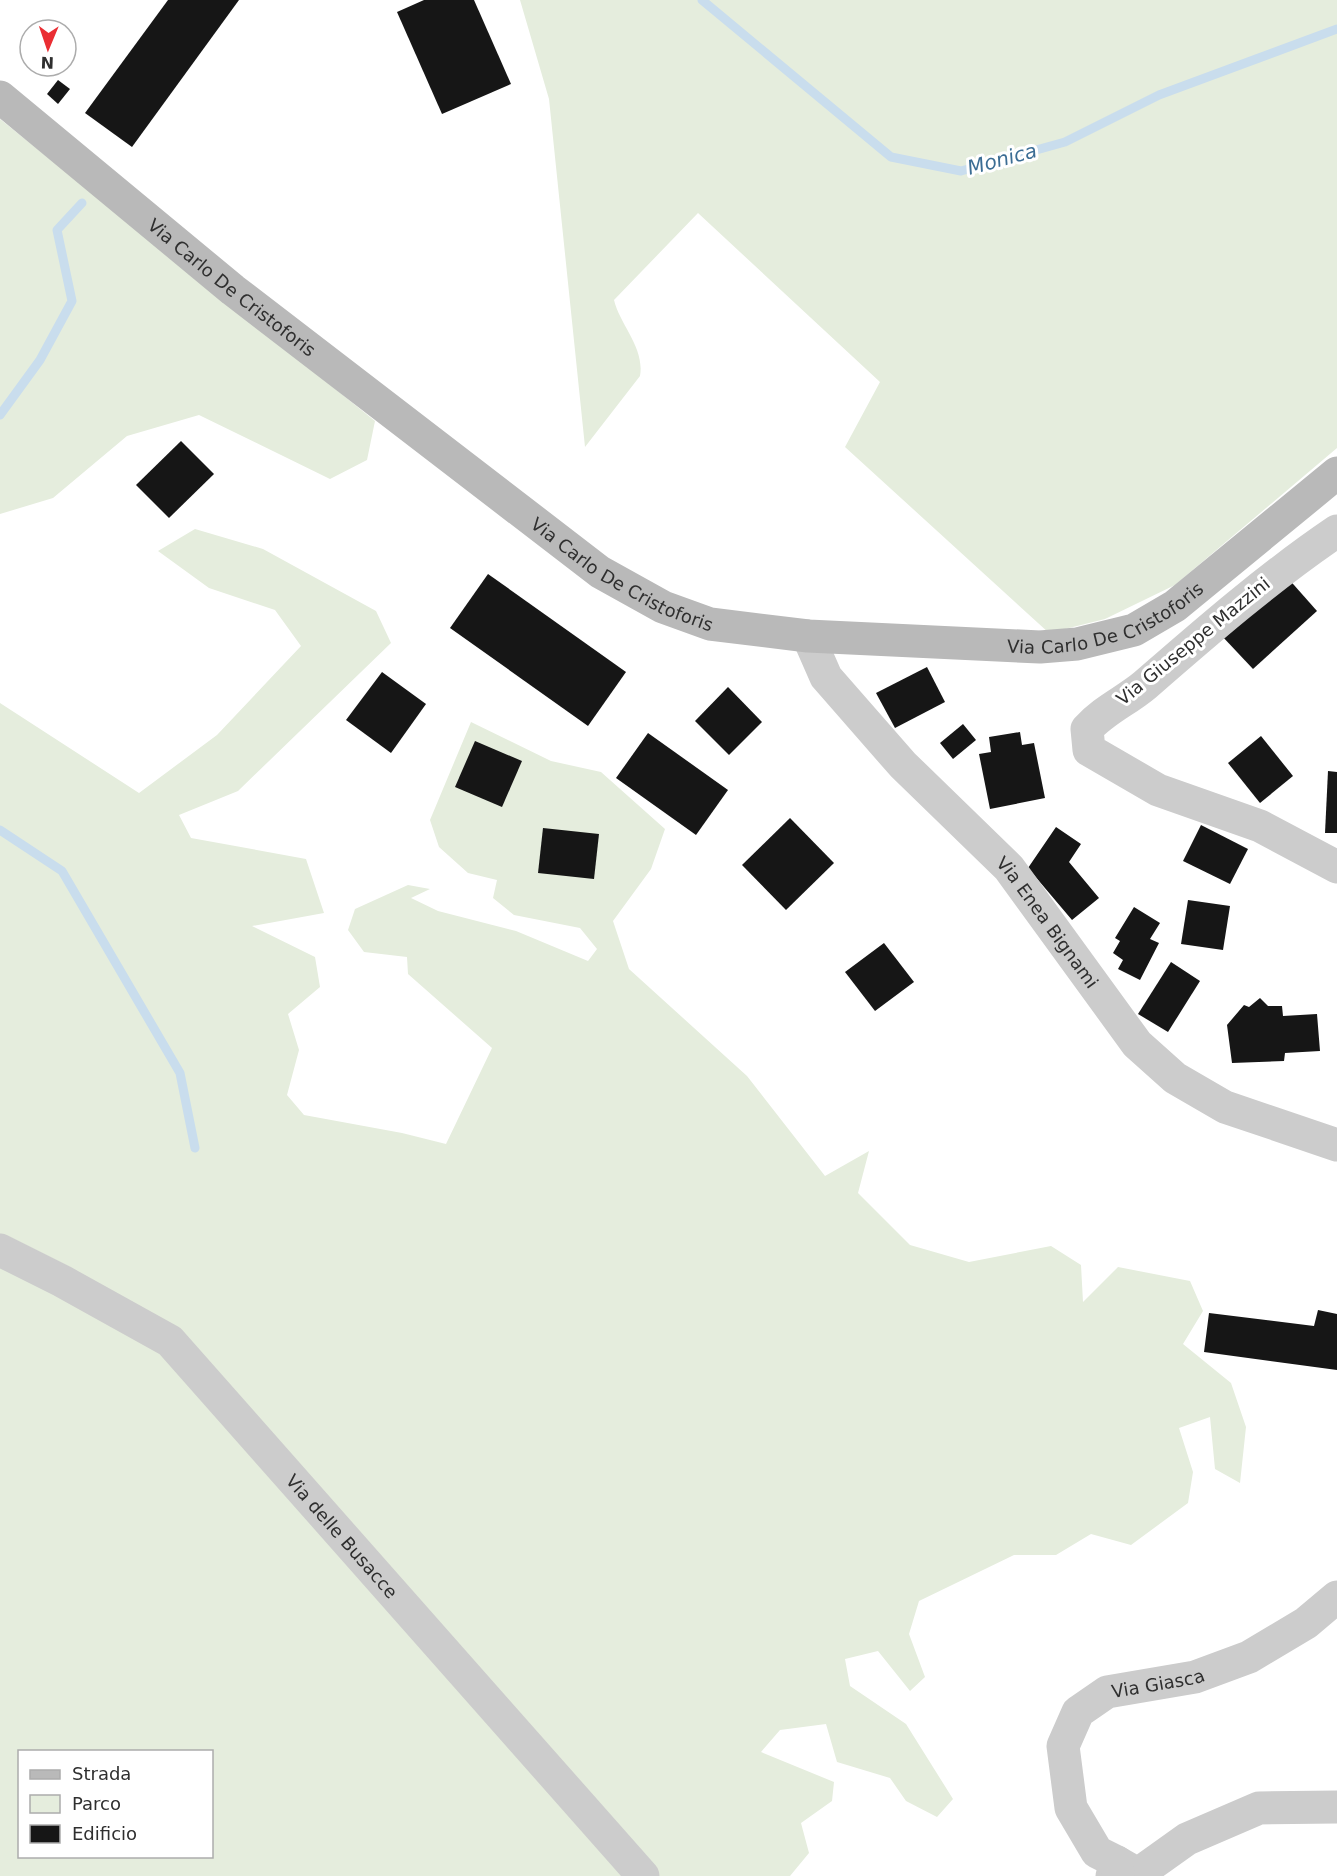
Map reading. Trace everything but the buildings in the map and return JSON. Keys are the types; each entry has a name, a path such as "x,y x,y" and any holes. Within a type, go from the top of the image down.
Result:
{"main road":[{"name":"Via Carlo De Cristoforis","path":"0,97 233,290 600,572 663,607 710,624 808,636 1040,647 1077,644 1134,630 1175,606 1210,580 1337,473"}],"street":[{"name":"Via Giuseppe Mazzini","path":"1337,531 1284,567 1138,690 1100,715 1087,729 1089,750 1148,784 1260,826 1337,867"},
{"name":"Via Enea Bignami","path":"808,636 826,677 903,765 1010,868 1137,1044 1175,1078 1225,1107 1337,1145"},
{"name":"Via delle Busacce","path":"0,1250 62,1281 170,1341 643,1876"},
{"name":"Via Giasca","path":"1116,1871 1097,1852 1071,1808 1062,1746 1078,1713 1107,1692 1195,1677 1249,1657 1306,1623 1337,1597"},
{"path":"1116,1871 1138,1874 1187,1839 1259,1808 1337,1807"}],"green space":[{"path":"520,0 1337,0 1337,448 1175,585 1105,619 1049,633 845,447 880,382 698,213 614,300 636,346 641,366 640,376 585,447 549,99"},
{"path":"0,119 375,421 367,460 330,479 199,415 127,436 53,498 0,514"},
{"path":"195,529 263,549 376,611 391,643 238,791 179,815 191,838 306,859 324,913 252,926 315,957 320,987 288,1014 299,1050 287,1095 304,1115 402,1133 446,1144 492,1048 408,974 407,957 364,952 348,930 355,909 408,885 430,889 411,898 438,911 516,931 588,961 597,949 580,928 514,915 493,898 497,880 468,873 439,847 430,820 471,722 551,761 601,772 665,829 651,869 613,921 629,969 747,1076 825,1176 869,1151 858,1193 910,1245 969,1262 1051,1246 1081,1265 1083,1302 1118,1267 1190,1281 1203,1311 1183,1344 1231,1383 1246,1427 1240,1483 1215,1469 1210,1417 1179,1428 1193,1472 1188,1503 1131,1545 1091,1534 1056,1555 1014,1555 919,1601 909,1634 925,1677 910,1691 878,1651 845,1659 850,1686 906,1724 953,1799 937,1817 906,1801 890,1778 837,1762 826,1724 780,1730 761,1752 834,1782 832,1801 801,1823 809,1853 790,1876 0,1876 0,703 139,793 217,735 301,646 275,610 209,588 158,551"}],"waterway":[{"name":"Monica","path":"702,0 891,157 961,171 1065,142 1159,95 1337,29"},
{"path":"0,415 40,360 72,301 57,230 82,203"},
{"path":"0,830 62,871 180,1073 195,1148"}]}
